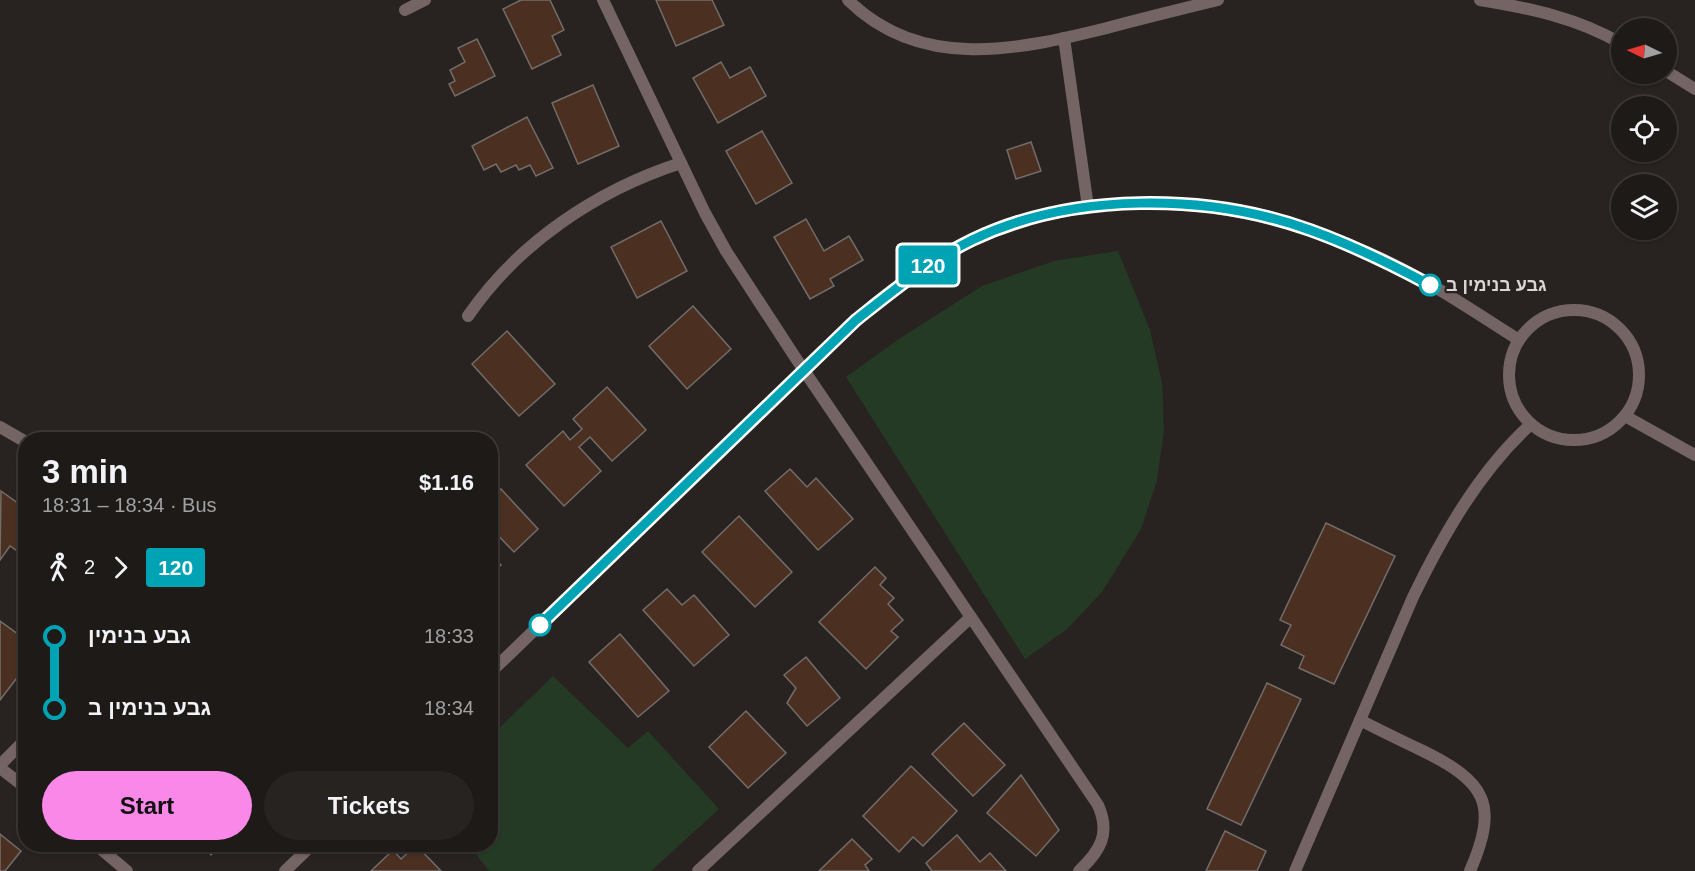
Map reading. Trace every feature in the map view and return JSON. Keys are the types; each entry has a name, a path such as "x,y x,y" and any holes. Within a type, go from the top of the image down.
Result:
{"street":[{"path":"405,10 425,0"},
{"path":"603,0 705,213 726,250 803,370 1093,797 1101,812 1104,826 1102,838 1097,851 1079,871"},
{"path":"848,0 878,24 905,36 933,45 995,50 1029,46 1218,0"},
{"path":"1480,0 1527,8 1560,17 1611,38"},
{"path":"1064,38 1088,207"},
{"path":"1677,77 1695,88"},
{"path":"468,316 484,292 502,272 542,236 608,195 655,171 681,163"},
{"path":"498,665 856,320 913,274 973,239 1036,216 1102,204 1170,203 1238,211 1308,229 1378,257 1447,294 1519,340"},
{"path":"1559,311 1591,312 1610,320 1624,333 1635,350 1638,360 1637,391 1625,416 1608,431 1590,439 1558,438 1539,430 1524,417 1514,400 1509,380 1511,359 1525,332 1541,319 1559,311"},
{"path":"1625,416 1695,455"},
{"path":"1295,871 1413,597 1434,556 1484,478 1513,441 1532,424"},
{"path":"0,427 18,437"},
{"path":"698,871 971,616"},
{"path":"1360,720 1451,765 1471,782 1482,800 1485,820 1482,840 1470,871"},
{"path":"18,747 0,766 18,781"},
{"path":"104,852 127,871"},
{"path":"285,871 305,852"}],"green space":[{"path":"1118,251 1150,330 1162,383 1164,430 1157,480 1141,529 1102,592 1067,629 1025,659 846,377 899,339 982,286 1054,261"},
{"path":"553,676 628,748 648,731 719,809 651,871 489,871 474,852 498,852 498,729"}],"building":[{"path":"521,0 550,0 564,30 552,36 561,55 532,69 503,9"},
{"path":"656,0 712,0 724,25 676,46"},
{"path":"477,39 495,76 455,96 449,84 455,81 450,70 465,62 458,48"},
{"path":"721,62 730,78 750,67 766,96 718,123 693,78"},
{"path":"593,85 619,146 578,164 552,103"},
{"path":"527,117 553,168 536,176 530,165 519,170 516,165 501,172 496,164 484,170 472,146"},
{"path":"762,131 792,183 756,204 726,151"},
{"path":"1031,142 1041,171 1016,179 1007,150"},
{"path":"806,219 824,251 849,236 863,260 830,279 834,286 810,299 774,237"},
{"path":"661,221 687,271 637,298 611,247"},
{"path":"693,306 731,349 687,389 649,346"},
{"path":"507,331 555,384 519,416 472,364"},
{"path":"607,387 646,430 612,461 590,437 579,447 601,471 564,506 526,465 563,431 570,440 582,429 573,419"},
{"path":"790,469 807,487 816,478 853,519 818,550 765,491"},
{"path":"501,489 538,529 514,552 498,535 498,491"},
{"path":"1,491 18,503 18,552 10,546 0,560"},
{"path":"739,516 792,572 755,607 702,552"},
{"path":"1326,523 1395,556 1334,684 1299,668 1304,656 1281,645 1291,625 1280,620"},
{"path":"875,567 886,578 880,585 894,598 888,604 903,620 891,631 898,637 866,669 819,622"},
{"path":"667,589 682,605 694,595 729,635 694,666 643,610"},
{"path":"0,621 18,634 18,676 0,700"},
{"path":"620,634 669,691 638,717 589,662"},
{"path":"806,657 840,698 807,726 787,703 796,688 784,675"},
{"path":"1267,683 1301,699 1241,825 1207,809"},
{"path":"746,711 786,753 748,788 709,747"},
{"path":"964,723 1005,765 973,796 932,754"},
{"path":"911,766 957,811 923,846 913,837 899,852 863,816"},
{"path":"1021,775 1059,830 1036,856 987,813"},
{"path":"1225,831 1266,851 1257,871 1206,871"},
{"path":"0,834 20,852 5,871 0,871"},
{"path":"957,835 980,862 990,853 1006,871 932,871 926,863"},
{"path":"852,839 872,859 865,865 869,871 819,871"},
{"path":"391,852 395,852 401,859 408,852 423,852 441,871 371,871"}],"bus line":[{"name":"120","path":"540,625 856,320 913,274 973,239 1036,216 1102,204 1170,203 1238,211 1308,229 1378,257 1430,285"}],"place":[{"name":"גבע בנימין ב","path":"1430,285"}]}
